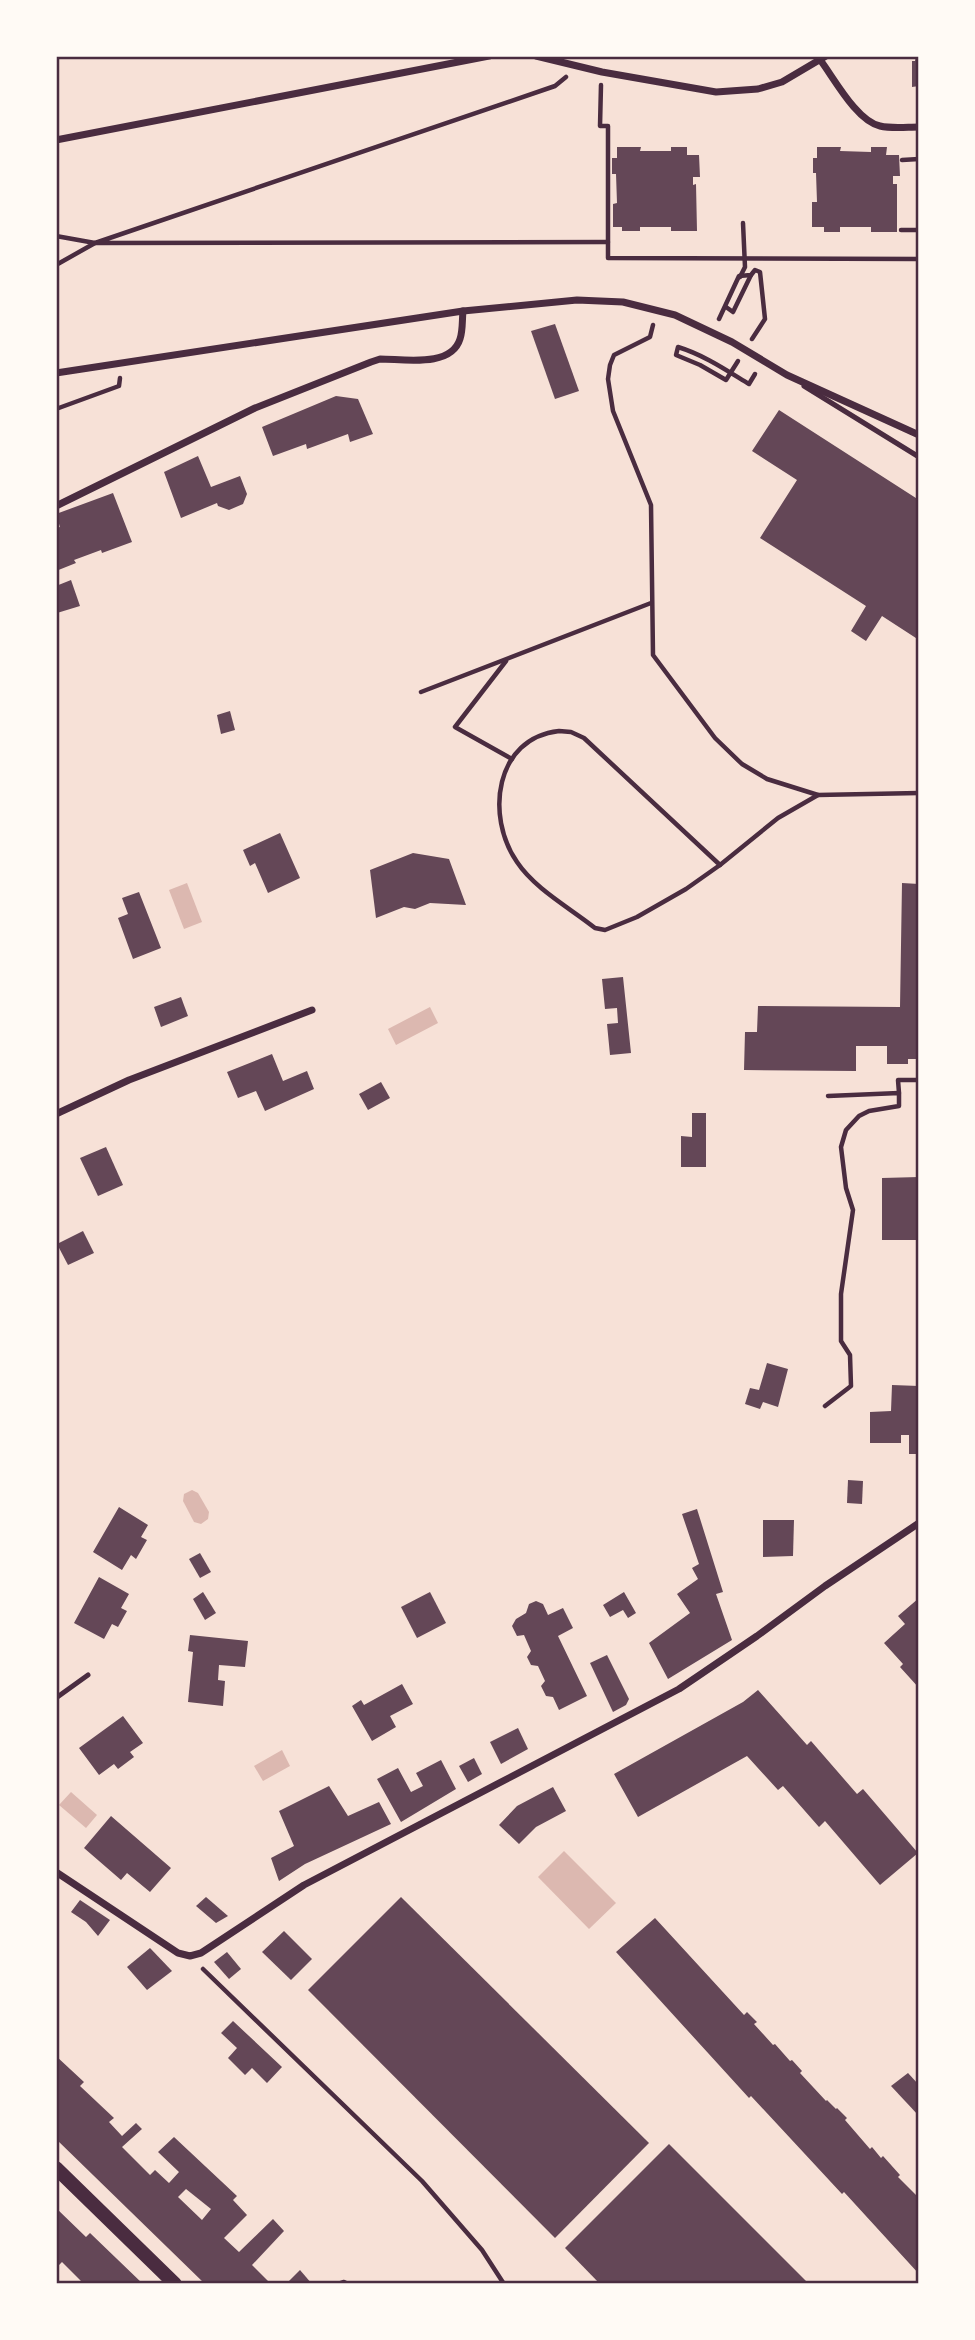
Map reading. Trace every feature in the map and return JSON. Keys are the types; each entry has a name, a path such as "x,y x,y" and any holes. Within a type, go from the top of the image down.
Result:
{"main road":[{"path":"56,2168 175,2284"}],"street":[{"path":"56,140 489,56"},
{"path":"536,56 552,58 578,67 689,88 737,92 782,82 824,58 856,110 868,121 881,127 919,127"},
{"path":"56,373 463,311 577,300 623,302 675,315 712,331 787,375 919,435"},
{"path":"56,506 255,408 371,362 380,359 436,359 446,356 457,347 461,337 463,311"},
{"path":"56,1114 129,1080 312,1010"},
{"path":"56,1872 178,1953 190,1956 211,1948 304,1885 679,1689 919,1523"}],"lane":[{"path":"787,375 919,457"},
{"path":"56,1698 88,1675"}],"path":[{"path":"56,265 95,243 555,86 578,67"},
{"path":"601,99 600,126 608,126 608,258 919,259"},
{"path":"902,160 919,159"},
{"path":"743,223 745,267 725,308 733,312 751,275 755,271 760,272 765,319 763,322"},
{"path":"901,230 919,230"},
{"path":"56,236 95,243 608,242"},
{"path":"712,331 739,275 751,275"},
{"path":"650,337 614,355 608,379 613,411 651,505 653,655 715,738 742,764 767,779 818,795 919,793"},
{"path":"726,380 676,355 678,347 709,359 749,384 763,361"},
{"path":"56,409 120,387 120,365"},
{"path":"421,692 651,603"},
{"path":"507,660 455,727 512,759"},
{"path":"720,865 584,738 571,732 545,732 522,746 512,759 500,794 500,814 509,848 517,863 531,878 595,928 605,930 637,917 686,889 720,865 778,818 818,795"},
{"path":"825,1406 851,1386 852,1378 850,1355 841,1341 841,1294 853,1210 846,1188 841,1147 846,1130 859,1116 869,1111 899,1106 898,1080 919,1080"},
{"path":"828,1096 899,1093"},
{"path":"190,1956 422,2181 482,2250 504,2284"},
{"path":"338,2284 348,2284"}],"shaded area":[{"path":"187,883 202,922 184,929 169,890"},
{"path":"430,1007 438,1023 396,1045 388,1029"},
{"path":"192,1490 198,1493 209,1512 208,1519 201,1524 194,1522 183,1501 184,1494"},
{"path":"282,1750 290,1766 263,1781 254,1766"},
{"path":"71,1792 97,1815 86,1828 59,1805"},
{"path":"564,1851 616,1903 589,1929 538,1877"}],"building":[{"path":"916,56 919,56 919,86 912,87 912,61 915,61"},
{"path":"617,147 641,147 640,151 671,151 671,147 687,147 687,155 699,155 700,177 693,177 693,185 696,184 697,231 671,231 671,227 640,227 640,231 622,231 622,227 613,227 613,204 617,203 616,174 612,174 612,158 617,158"},
{"path":"817,147 841,147 840,151 871,152 871,147 887,147 886,155 899,155 900,176 893,176 893,184 897,184 897,232 871,232 871,227 840,227 840,232 824,232 824,227 812,227 812,202 817,202 813,158 817,158"},
{"path":"555,324 579,391 555,399 531,331"},
{"path":"336,396 358,399 373,434 350,442 348,434 307,449 306,444 273,456 262,427"},
{"path":"779,410 919,500 919,640 882,616 866,641 851,631 866,606 760,538 797,480 752,451"},
{"path":"198,456 211,487 240,476 247,494 243,504 229,510 217,503 181,518 164,472"},
{"path":"113,493 132,542 74,560 76,563 56,571 56,528 60,527 56,514"},
{"path":"71,580 80,606 57,613 56,586"},
{"path":"230,711 235,730 221,734 217,715"},
{"path":"280,833 300,878 268,893 255,863 250,866 243,850"},
{"path":"413,853 449,859 466,905 430,903 415,909 404,907 376,918 370,870"},
{"path":"902,883 919,884 919,1059 908,1059 908,1064 887,1064 887,1046 856,1046 856,1071 744,1070 745,1032 757,1032 758,1006 900,1007"},
{"path":"139,892 161,948 133,959 118,918 128,914 122,898"},
{"path":"623,977 631,1053 610,1055 607,1024 618,1023 617,1008 605,1009 602,979"},
{"path":"181,997 188,1016 161,1027 154,1007"},
{"path":"272,1054 283,1081 307,1071 314,1089 265,1111 256,1091 238,1098 227,1072"},
{"path":"381,1082 390,1098 368,1110 359,1094"},
{"path":"692,1113 706,1113 706,1167 681,1167 681,1136 692,1137"},
{"path":"106,1147 123,1185 98,1196 80,1158"},
{"path":"919,1177 919,1240 882,1240 882,1178"},
{"path":"83,1231 94,1253 68,1265 57,1244"},
{"path":"767,1363 788,1369 778,1407 763,1402 760,1409 745,1404 750,1388 759,1390"},
{"path":"892,1385 919,1386 919,1454 909,1454 909,1435 901,1435 901,1443 870,1443 870,1412 891,1411"},
{"path":"848,1480 863,1481 862,1504 847,1503"},
{"path":"119,1507 148,1525 141,1537 147,1540 136,1559 131,1555 122,1570 93,1552"},
{"path":"697,1509 723,1592 716,1594 732,1640 668,1679 649,1643 690,1613 677,1594 698,1579 692,1568 699,1564 682,1514"},
{"path":"763,1520 794,1520 793,1556 763,1557"},
{"path":"200,1553 211,1572 200,1578 189,1559"},
{"path":"99,1577 129,1594 121,1608 127,1611 118,1627 112,1624 104,1639 74,1623"},
{"path":"203,1592 216,1613 205,1620 193,1599"},
{"path":"430,1592 446,1623 417,1638 401,1607"},
{"path":"624,1592 636,1613 628,1618 623,1610 610,1617 603,1605"},
{"path":"919,1598 919,1688 900,1667 903,1664 884,1643 905,1624 898,1616"},
{"path":"536,1601 543,1604 548,1615 563,1608 573,1628 558,1636 587,1696 559,1710 553,1697 546,1696 541,1686 545,1681 538,1666 531,1665 527,1657 531,1651 524,1635 517,1636 512,1626 516,1619 526,1613 529,1604"},
{"path":"190,1635 248,1641 245,1667 219,1665 218,1680 225,1681 223,1706 188,1702 193,1652 188,1651"},
{"path":"607,1655 629,1699 626,1705 613,1712 590,1663"},
{"path":"402,1684 413,1704 390,1716 396,1727 372,1741 352,1706 361,1700 364,1705"},
{"path":"758,1690 807,1745 811,1741 857,1794 863,1789 918,1853 880,1885 825,1821 819,1827 783,1786 778,1790 747,1756 638,1817 614,1774 743,1702"},
{"path":"123,1716 143,1743 130,1752 134,1757 118,1769 114,1764 99,1775 79,1748"},
{"path":"518,1728 528,1749 501,1764 490,1742"},
{"path":"474,1758 482,1774 468,1782 459,1766"},
{"path":"441,1760 456,1789 401,1822 377,1779 398,1768 411,1792 423,1786 416,1773"},
{"path":"329,1786 348,1816 379,1802 391,1824 305,1864 279,1881 271,1858 294,1846 279,1811"},
{"path":"553,1787 566,1811 536,1827 519,1844 499,1825 517,1806"},
{"path":"111,1816 171,1868 150,1892 127,1873 121,1880 84,1848"},
{"path":"206,1897 228,1916 216,1923 196,1906"},
{"path":"401,1897 649,2143 555,2238 308,1990"},
{"path":"80,1900 110,1920 98,1936 86,1922 71,1912"},
{"path":"655,1918 744,2015 747,2012 757,2022 754,2024 773,2045 792,2060 802,2071 800,2073 826,2101 847,2118 845,2120 870,2149 872,2147 881,2158 883,2156 900,2175 898,2177 919,2198 919,2274 844,2192 842,2194 751,2096 749,2098 616,1952"},
{"path":"284,1931 312,1959 291,1980 262,1952"},
{"path":"150,1948 172,1971 147,1990 127,1967"},
{"path":"227,1952 241,1969 229,1979 214,1962"},
{"path":"233,2021 282,2067 267,2083 252,2068 245,2075 228,2058 237,2048 221,2033"},
{"path":"56,2056 84,2082 80,2086 114,2118 109,2122 122,2136 136,2123 142,2129 122,2147 150,2175 155,2170 169,2183 179,2172 158,2152 174,2137 237,2196 233,2200 247,2215 224,2238 239,2252 273,2219 284,2231 252,2265 271,2284 205,2284 56,2139","holes":["186,2189 211,2209 202,2220 178,2197"]},
{"path":"908,2073 919,2085 919,2116 891,2086"},
{"path":"669,2144 809,2284 600,2284 565,2248"},
{"path":"56,2208 86,2237 90,2233 143,2284 84,2284 62,2262 56,2268"},
{"path":"300,2270 312,2284 286,2284"}]}
